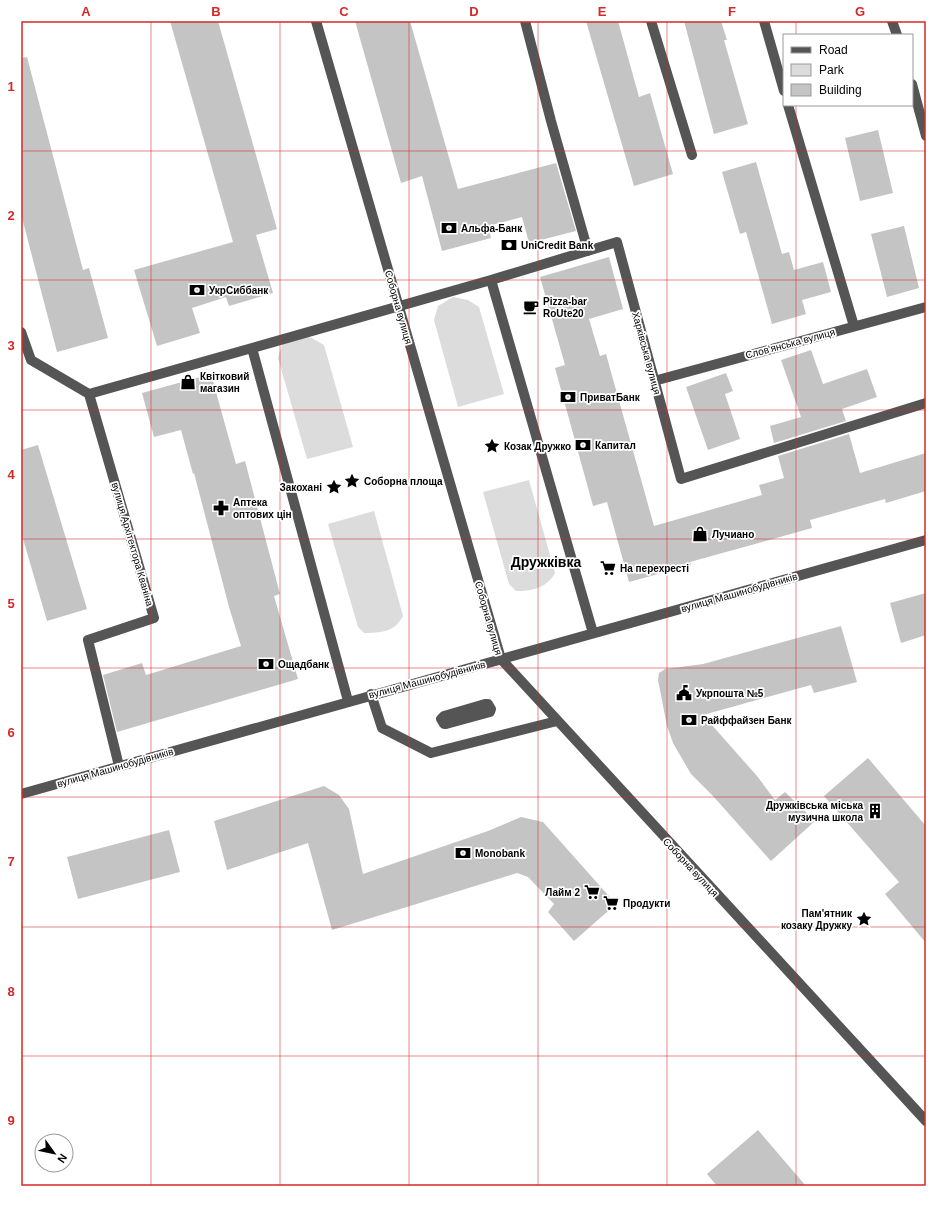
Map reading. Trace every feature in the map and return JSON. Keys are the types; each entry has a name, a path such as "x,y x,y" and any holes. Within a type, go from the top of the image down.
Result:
{"street":[{"name":"Соборна вулиця","path":"316,21 501,659 926,1121"},
{"path":"21,332 31,360 89,394 588,251 524,21"},
{"path":"651,21 692,155"},
{"path":"764,21 783,88"},
{"path":"892,21 897,34"},
{"path":"913,88 926,136"},
{"path":"788,106 854,326"},
{"name":"Харківська вулиця","path":"588,251 617,242 681,479 926,403"},
{"path":"491,280 593,633"},
{"name":"Слов'янська вулиця","path":"654,380 926,308"},
{"path":"252,348 348,701"},
{"name":"вулиця Архітектора Кваніна","path":"89,394 154,618 88,640 119,766"},
{"name":"вулиця Машинобудівників","path":"21,794 371,694 926,540"},
{"path":"371,694 382,728 431,753 557,721"}],"green space":[{"path":"453,297 468,300 479,307 504,394 458,407 434,320 438,306"},
{"path":"298,335 312,338 324,345 353,447 307,459 278,358 282,345"},
{"path":"529,480 555,573 548,582 538,588 527,591 516,591 509,584 483,492"},
{"path":"374,511 403,616 392,628 382,632 364,633 358,627 328,524"}],"building":[{"path":"170,21 218,21 277,229 256,235 273,293 229,306 226,297 192,308 200,333 157,346 134,270 233,242"},
{"path":"355,21 410,21 458,189 556,163 576,231 529,243 522,217 488,226 491,238 442,251 422,176 401,183"},
{"path":"586,21 618,21 639,97 650,93 673,174 634,186"},
{"path":"684,21 721,21 727,40 724,40 748,124 714,134"},
{"path":"27,57 83,270 89,268 108,338 57,352 21,214 21,58"},
{"path":"878,130 893,193 860,201 845,138"},
{"path":"756,162 782,254 789,252 794,270 823,262 831,292 802,300 806,314 772,324 746,232 740,234 722,172"},
{"path":"904,226 919,288 887,297 871,234"},
{"path":"609,257 623,309 589,319 600,356 606,354 654,526 762,495 759,485 784,478 778,456 849,434 860,473 926,453 926,491 886,503 885,499 810,520 812,528 690,562 691,565 629,582 607,502 593,506 555,368 565,365 540,277"},
{"path":"811,350 823,384 867,369 877,397 842,409 846,421 774,443 770,426 801,417 781,360"},
{"path":"726,373 733,391 725,394 740,439 708,450 686,387"},
{"path":"211,374 236,464 245,461 280,594 274,596 298,679 117,732 103,675 142,663 146,675 241,646 181,430 154,437 142,393"},
{"path":"38,445 87,609 47,621 21,532 21,450"},
{"path":"926,593 926,635 901,643 890,603"},
{"path":"841,626 857,682 814,693 811,685 703,715 757,776 775,800 785,792 815,821 771,861 713,796 691,774 673,743 667,726 658,680 659,673 665,669 703,664"},
{"name":"Дружківська міська музична школа","path":"868,758 926,826 926,943 885,894 899,882 824,796"},
{"path":"324,786 339,795 349,809 363,874 488,831 521,817 543,822 616,904 574,941 548,912 554,904 528,877 517,873 332,930 308,843 227,870 214,821"},
{"path":"169,830 180,872 78,899 67,857"},
{"path":"758,1130 806,1186 717,1186 707,1174"}],"place":[{"name":"Альфа-Банк","path":"449,228"},
{"name":"UniCredit Bank","path":"509,245"},
{"name":"УкрСиббанк","path":"197,290"},
{"name":"Pizza-bar RoUte20","path":"531,307"},
{"name":"Квітковий магазин","path":"188,382"},
{"name":"ПриватБанк","path":"568,397"},
{"name":"Капитал","path":"583,445"},
{"name":"Козак Дружко","path":"492,446"},
{"name":"Соборна площа","path":"352,481"},
{"name":"Закохані","path":"334,487"},
{"name":"Аптека оптових цін","path":"221,508"},
{"name":"Лучиано","path":"700,534"},
{"name":"На перехресті","path":"608,568"},
{"name":"Ощадбанк","path":"266,664"},
{"name":"Укрпошта №5","path":"684,693"},
{"name":"Райффайзен Банк","path":"689,720"},
{"name":"Дружківська міська музична школа","path":"875,811"},
{"name":"Monobank","path":"463,853"},
{"name":"Лайм 2","path":"592,892"},
{"name":"Продукти","path":"611,903"},
{"name":"Пам'ятник козаку Дружку","path":"864,919"}],"district":[{"name":"Дружківка","path":"546,562"}]}
